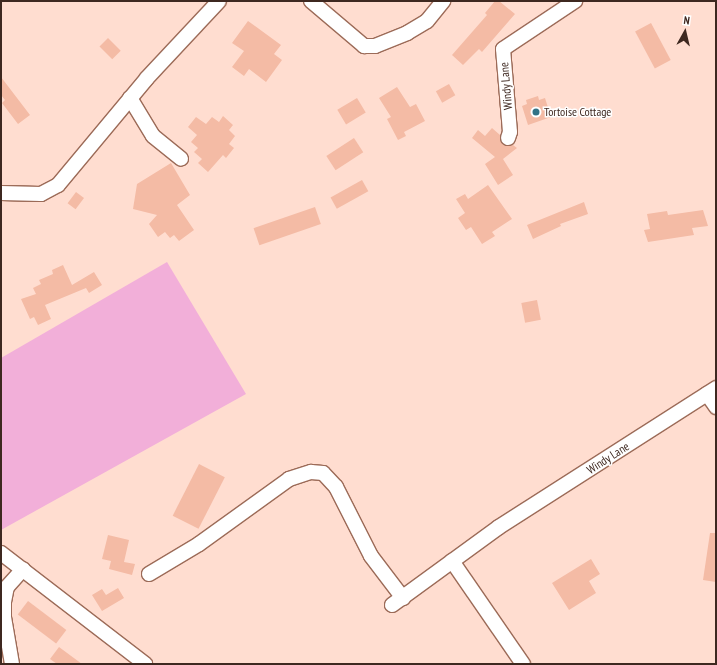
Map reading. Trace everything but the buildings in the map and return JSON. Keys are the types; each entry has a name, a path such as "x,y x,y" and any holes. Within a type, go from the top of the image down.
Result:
{"street":[{"path":"1,193 41,194 58,186 130,98 219,1"},
{"path":"311,1 364,46 375,46 407,33 427,20 443,1"},
{"name":"Windy Lane","path":"508,138 510,132 503,49 576,1"},
{"path":"130,98 153,136 181,159"},
{"path":"712,391 716,408"},
{"name":"Windy Lane","path":"149,574 199,544 289,479 312,472 323,473 336,487 371,556 397,601 499,527 712,391"},
{"path":"1,553 24,569 146,664"},
{"path":"452,561 523,664"},
{"path":"12,664 4,602 7,587 24,569"}],"shaded area":[{"path":"167,262 246,394 1,530 1,358"}],"place":[{"name":"Tortoise Cottage","path":"536,112"}]}
